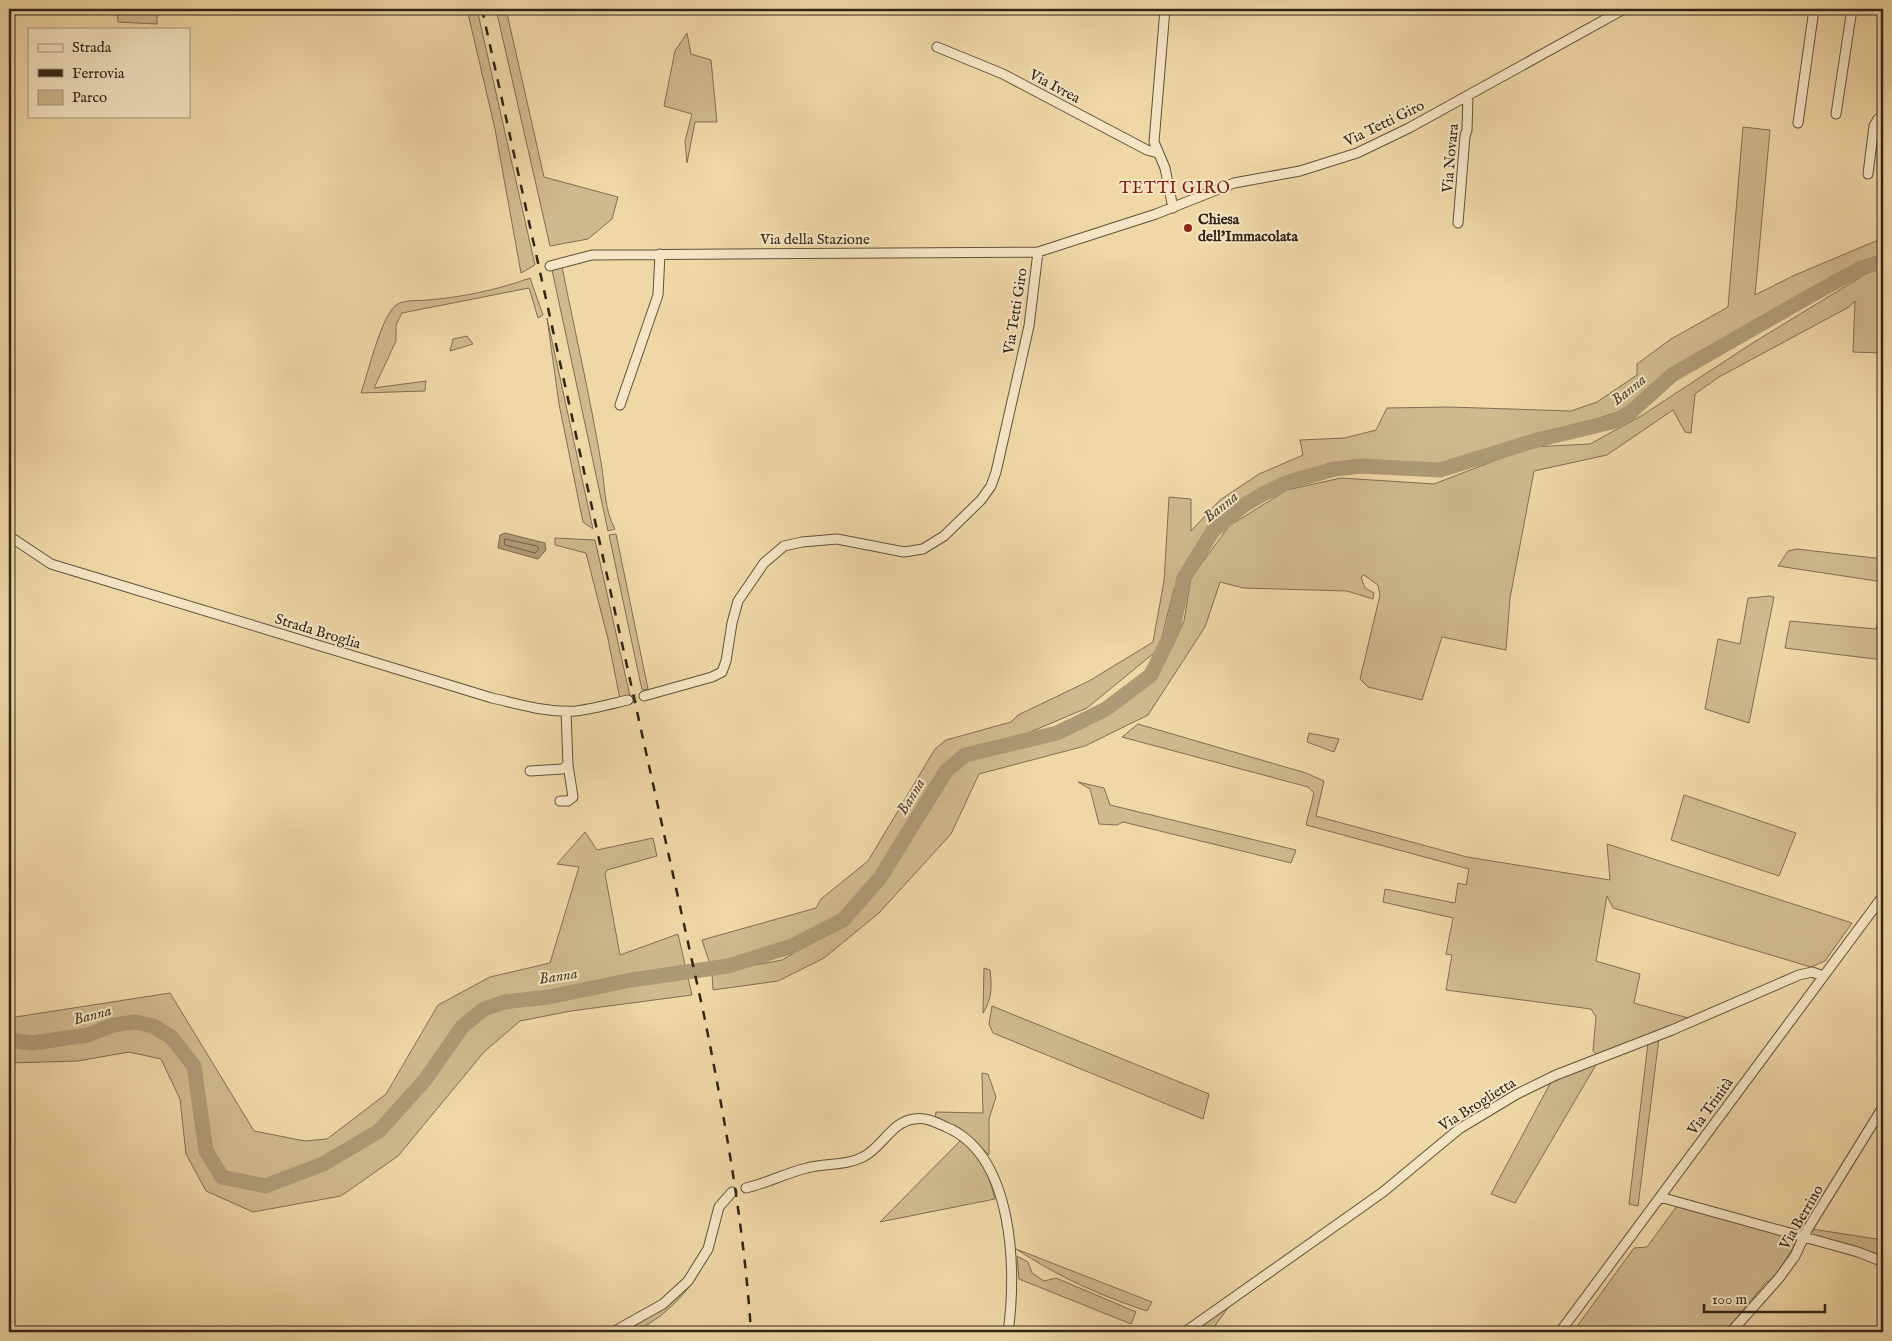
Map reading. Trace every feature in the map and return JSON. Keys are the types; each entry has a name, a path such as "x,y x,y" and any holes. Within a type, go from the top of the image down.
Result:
{"street":[{"path":"1165,9 1154,142 1165,168 1173,208"},
{"name":"Via Tetti Giro","path":"644,696 712,677 722,672 738,601 764,563 784,546 802,542 837,539 897,551 923,549 944,536 982,500 991,486 996,472 1018,375 1031,313 1038,252 1129,224 1234,182 1300,171 1357,153 1468,96 1624,9"},
{"path":"1798,123 1814,9"},
{"path":"1836,114 1852,9"},
{"name":"Via Ivrea","path":"937,47 1003,74 1147,150 1158,153"},
{"name":"Via Novara","path":"1458,223 1467,130 1468,96"},
{"path":"1868,174 1874,126 1878,119 1883,117"},
{"name":"Via della Stazione","path":"550,266 592,255 1038,252"},
{"path":"620,405 658,295 660,254"},
{"name":"Strada Broglia","path":"9,536 51,564 492,698 540,709 566,711 584,710 628,700"},
{"path":"560,801 568,801 572,797 568,765 566,711"},
{"path":"530,771 562,769 568,765"},
{"name":"Via Trinità","path":"1560,1332 1663,1198 1883,896"},
{"name":"Via Broglietta","path":"1185,1332 1383,1192 1459,1129 1517,1094 1556,1075 1672,1030 1799,975 1812,972 1823,976"},
{"name":"Via Berrino","path":"1731,1332 1780,1278 1807,1230 1883,1107"},
{"path":"746,1188 807,1168 862,1158 880,1144 897,1126 909,1120 928,1119 954,1130 978,1152 995,1183 1001,1201 1012,1261 1012,1294 1008,1332"},
{"path":"612,1332 663,1304 688,1282 708,1248 719,1207 732,1192"},
{"path":"1663,1198 1858,1252 1883,1262"}],"green space":[{"path":"117,9 157,9 157,24 118,22"},
{"path":"467,9 477,9 535,265 521,273 495,129"},
{"path":"496,9 506,9 544,177 618,197 612,219 588,239 550,246"},
{"path":"687,33 691,54 711,60 717,122 695,122 687,163 685,141 692,114 664,106 675,51"},
{"path":"1743,127 1770,130 1755,295 1795,275 1883,238 1883,256 1839,275 1667,375 1626,409 1558,432 1517,440 1464,461 1421,467 1373,463 1330,463 1284,478 1241,500 1212,527 1183,571 1174,589 1159,649 1087,708 1023,735 963,750 943,769 879,873 844,913 793,943 710,964 702,940 816,908 821,899 868,861 935,749 946,740 1011,722 1018,715 1089,681 1153,642 1164,581 1169,497 1191,499 1191,531 1220,500 1259,474 1303,455 1300,440 1345,438 1376,430 1387,408 1449,407 1571,411 1597,402 1637,375 1637,364 1671,339 1728,307"},
{"path":"562,267 597,438 607,505 611,522 615,529 608,531 552,270"},
{"path":"1883,267 1883,353 1853,352 1855,301 1849,307 1719,377 1695,394 1691,433 1685,432 1673,410 1607,455 1534,471 1510,598 1506,650 1442,637 1422,700 1368,687 1360,679 1380,595 1378,585 1364,575 1361,577 1365,588 1374,593 1373,599 1347,591 1243,588 1220,582 1205,627 1148,715 1085,746 979,774 951,834 879,913 824,958 778,981 713,990 712,973 782,960 844,924 882,884 948,777 966,761 1057,739 1107,715 1156,679 1184,621 1191,578 1229,526 1287,490 1341,478 1434,484 1530,447 1590,444 1641,416 1751,344 1869,272"},
{"path":"530,278 543,315 538,318 529,288 402,313 396,325 396,341 374,388 426,381 425,391 361,393 384,324 397,304 467,295"},
{"path":"547,318 593,529 583,522 559,404"},
{"path":"467,336 473,344 450,351 453,339"},
{"path":"616,534 648,689 642,690 609,535"},
{"path":"555,538 595,540 630,696 620,699 608,639 586,553 555,545"},
{"path":"1797,549 1883,559 1883,582 1778,566 1788,551"},
{"path":"1774,597 1749,723 1705,709 1718,639 1740,644 1748,598"},
{"path":"1881,606 1883,606 1883,660 1785,648 1790,621 1876,629"},
{"path":"1138,724 1306,773 1324,781 1316,816 1467,857 1610,880 1607,844 1852,923 1825,961 1811,967 1613,908 1607,896 1596,961 1640,974 1634,1003 1692,1019 1598,1056 1593,1051 1596,1017 1591,1009 1446,990 1452,955 1446,954 1453,918 1383,902 1385,889 1455,903 1458,883 1466,885 1469,869 1306,825 1314,793 1308,787 1122,737"},
{"path":"1309,733 1339,739 1334,752 1307,742"},
{"path":"1078,782 1104,788 1110,805 1296,850 1291,863 1123,822 1117,825 1099,824 1090,789"},
{"path":"1684,795 1796,833 1779,876 1671,840"},
{"path":"585,832 597,850 653,838 657,856 607,870 605,874 620,955 678,934 692,995 571,1011 520,1021 484,1052 398,1156 341,1196 253,1212 206,1191 186,1154 180,1099 161,1059 129,1052 78,1061 9,1063 9,1018 170,993 254,1131 305,1141 327,1139 386,1094 438,1005 490,977 550,963 579,867 557,864"},
{"path":"984,968 990,970 991,987 990,998 983,1013"},
{"path":"992,1006 1209,1094 1203,1119 993,1033 989,1024"},
{"path":"1659,1038 1638,1206 1629,1204 1648,1043"},
{"path":"1597,1063 1515,1203 1491,1194 1552,1080"},
{"path":"982,1073 988,1074 996,1097 989,1119 989,1155 960,1128 935,1119 936,1112 983,1113"},
{"path":"961,1140 974,1153 983,1166 995,1199 880,1222"},
{"path":"1677,1206 1798,1239 1772,1283 1767,1281 1725,1332 1573,1332 1634,1248 1647,1247"},
{"path":"1812,1229 1883,1240 1883,1255 1809,1234"},
{"path":"713,1243 703,1265 691,1284 668,1309 639,1330 616,1332 686,1286"},
{"path":"1016,1249 1152,1302 1147,1311 1113,1299 1063,1277"},
{"path":"1017,1256 1028,1262 1032,1273 1044,1281 1056,1278 1136,1312 1131,1324 1019,1279"},
{"path":"1233,1301 1214,1327 1213,1332 1192,1332"}],"water":[{"path":"505,533 545,543 546,550 538,559 498,548 500,535"}],"waterway":[{"name":"Banna","path":"9,1040 32,1043 88,1035 113,1025 135,1022 153,1026 171,1037 194,1066 206,1151 222,1177 265,1186 323,1164 379,1131 425,1080 462,1027 484,1009 504,1002 549,997 631,980 728,966 792,946 843,920 880,878 946,771 965,755 1057,733 1106,709 1151,675 1172,632 1184,578 1213,531 1243,506 1263,494 1288,482 1335,469 1361,466 1440,470 1537,440 1616,421 1631,412 1672,375 1861,268 1883,261"}],"tunnel":[{"path":"628,700 644,696"}],"railway":[{"path":"482,9 704,1015 739,1212 751,1332"}],"place":[{"name":"Chiesa dell'Immacolata","path":"1188,228"}],"district":[{"name":"TETTI GIRO","path":"1175,187"}]}
